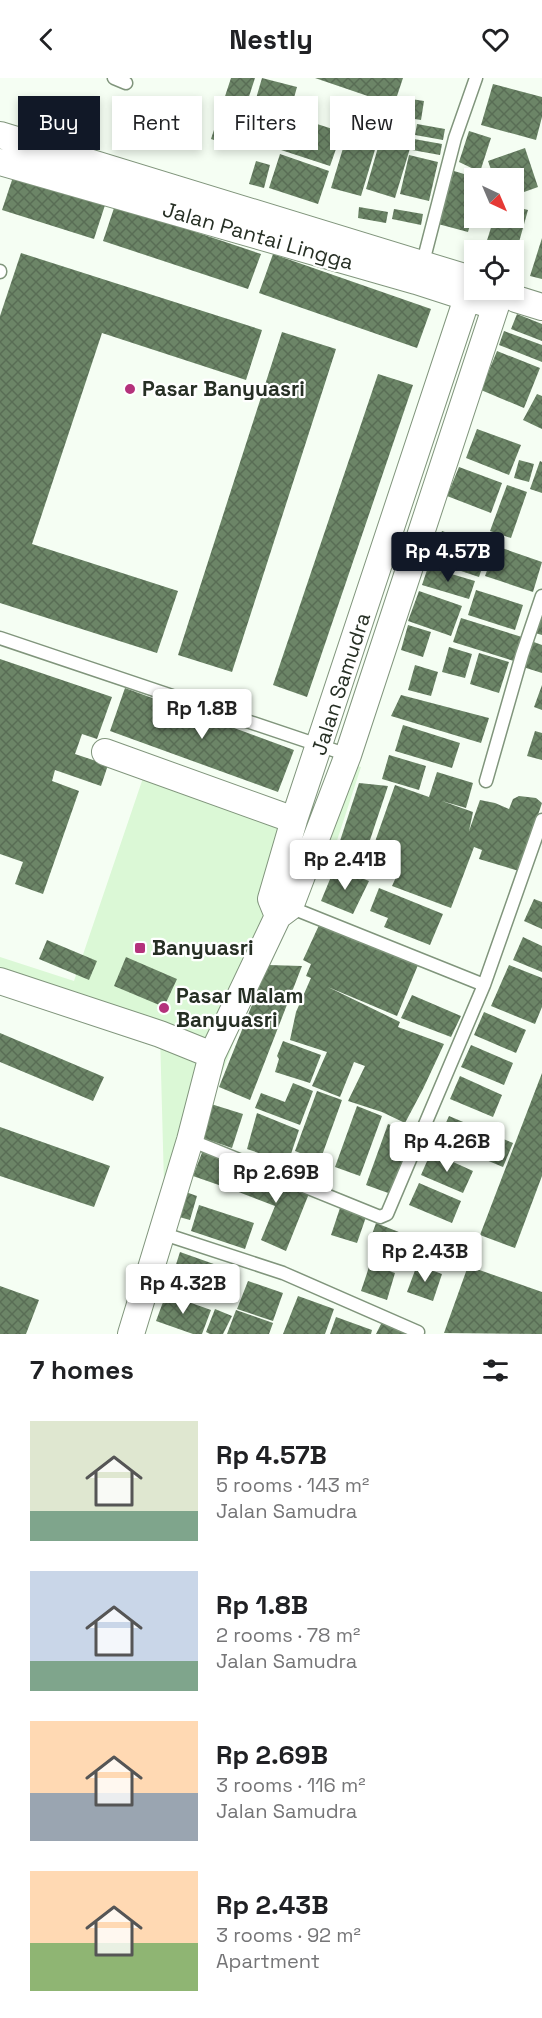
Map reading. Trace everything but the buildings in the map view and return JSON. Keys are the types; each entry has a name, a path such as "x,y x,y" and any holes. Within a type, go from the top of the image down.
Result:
{"street":[{"name":"Jalan Pantai Lingga","path":"0,135 419,272"},
{"name":"Jalan Pantai Lingga","path":"0,162 464,284"},
{"name":"Jalan Samudra","path":"280,907 294,820 467,300"},
{"name":"Jalan Samudra","path":"131,1334 190,1140 212,1055 348,754 503,300"},
{"name":"Jalan Pantai Lingga","path":"518,300 542,307"},
{"path":"105,752 294,820"},
{"path":"0,981 160,1034 212,1055"}],"lane":[{"path":"114,78 126,83"},
{"path":"419,272 455,138 476,78"},
{"path":"486,781 522,655 542,596"},
{"path":"0,638 348,754"},
{"path":"190,1140 380,1217 387,1214 483,985 542,820"},
{"path":"280,907 483,985"},
{"path":"161,1233 283,1273 417,1332"}],"shaded area":[{"name":"Pasar Malam Banyuasri","path":"335,759 361,767 330,862 287,903 165,1222 160,1034 0,981 0,957 74,981 144,775 310,829"}],"place":[{"name":"Pasar Banyuasri","path":"130,389"},
{"name":"Banyuasri","path":"140,948"},
{"name":"Pasar Malam Banyuasri","path":"164,1008"}]}
